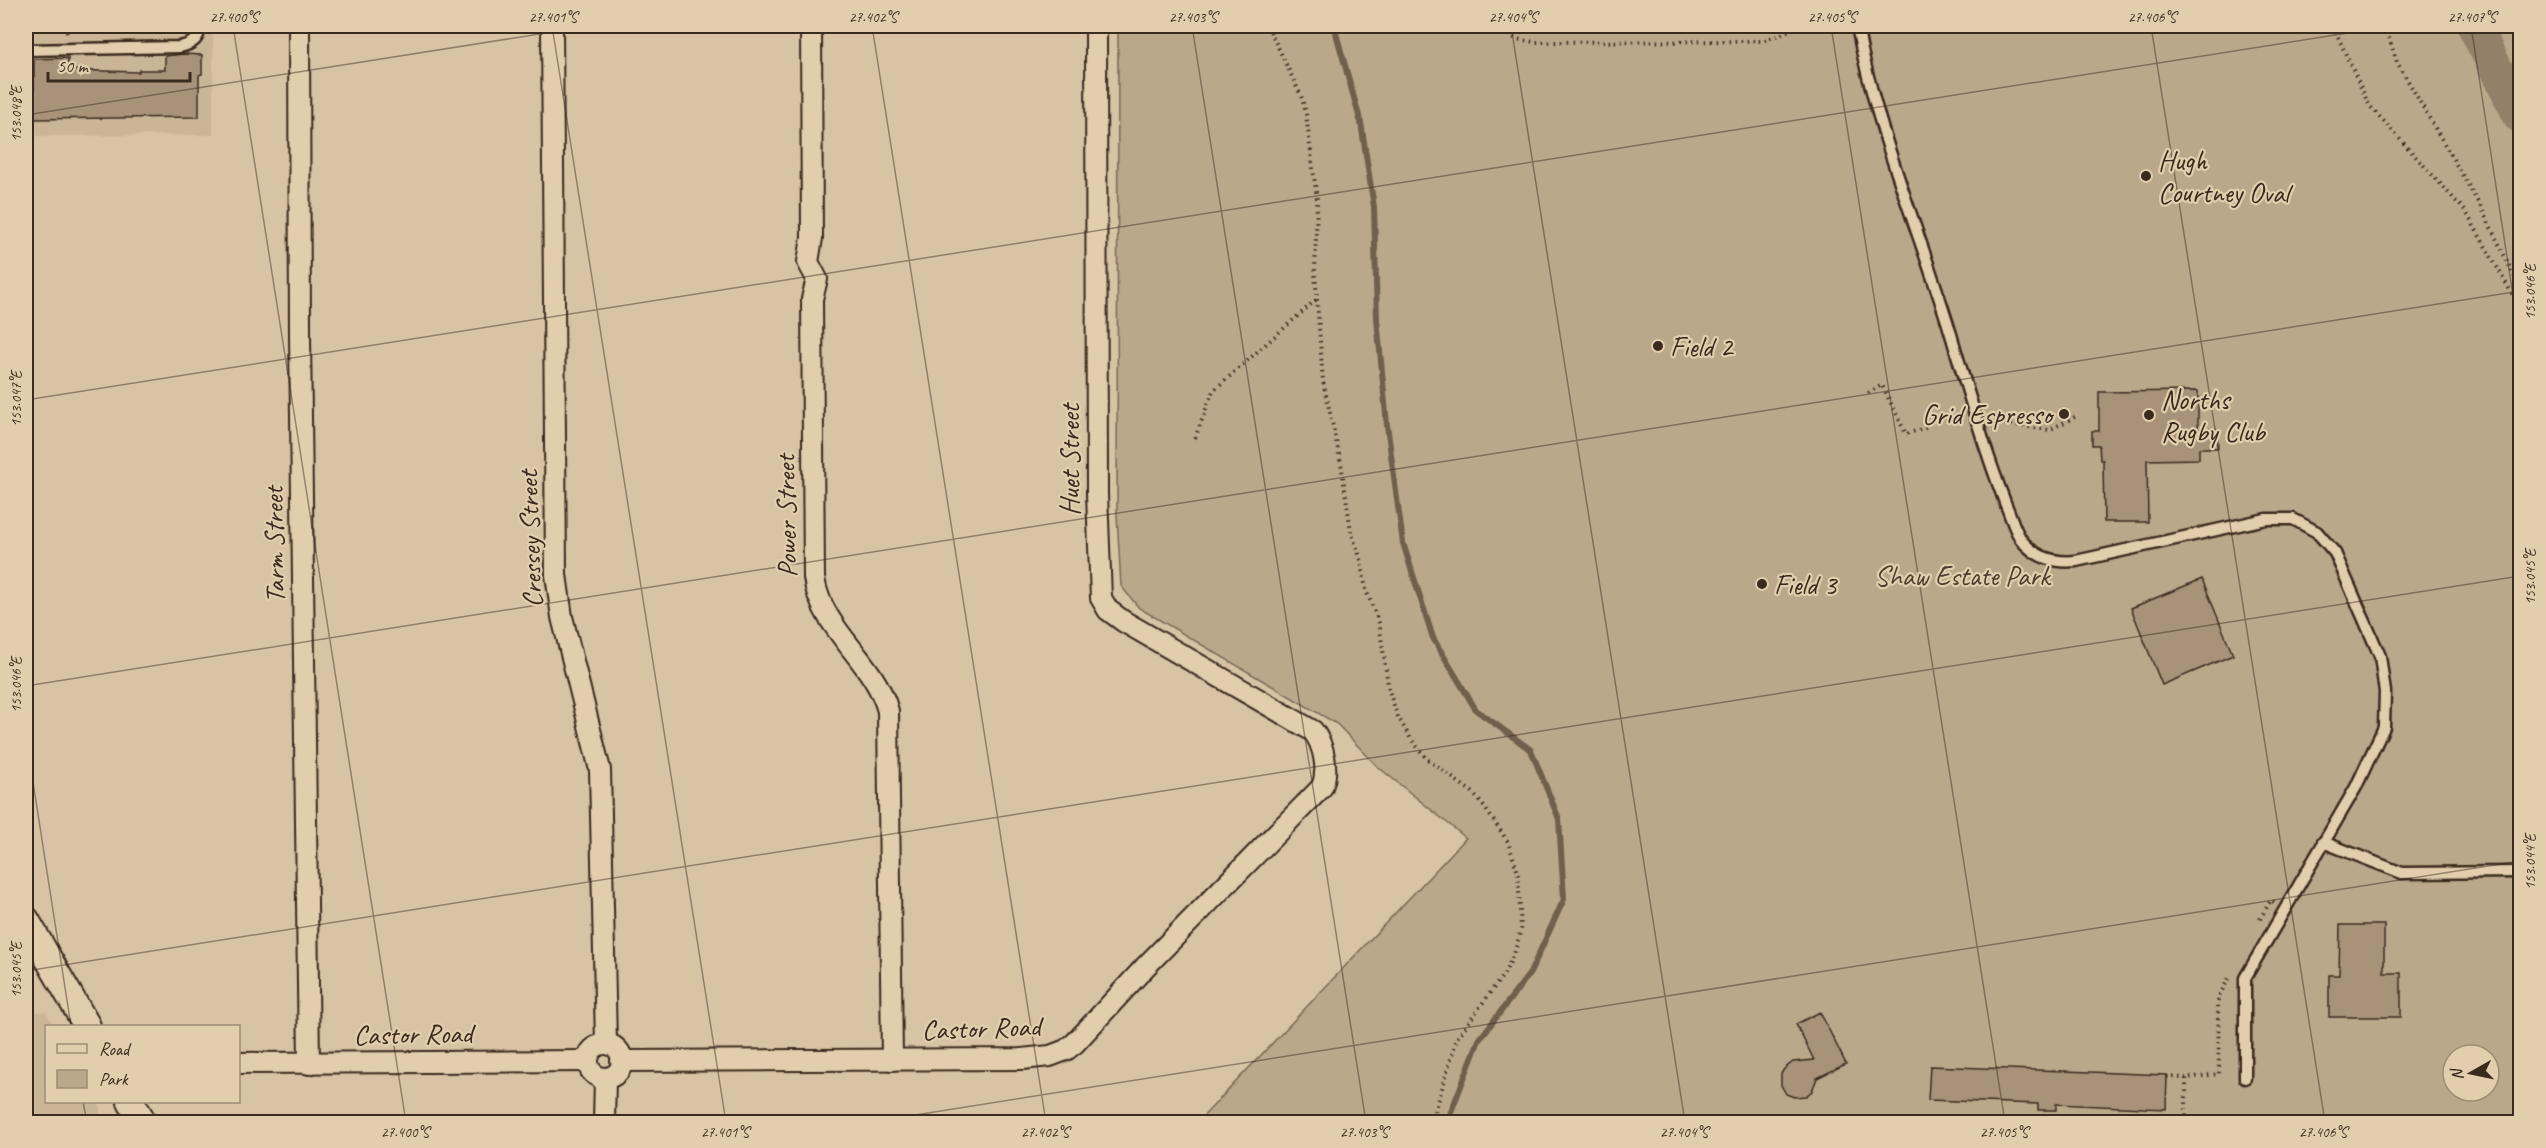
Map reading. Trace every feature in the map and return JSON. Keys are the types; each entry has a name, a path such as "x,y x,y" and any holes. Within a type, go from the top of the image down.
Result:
{"street":[{"name":"Tarm Street","path":"299,26 300,336 309,1064"},
{"name":"Cressey Street","path":"552,26 556,575 562,617 600,770 606,1044"},
{"name":"Power Street","path":"811,26 812,238 808,262 817,279 812,299 814,578 819,603 879,691 888,711 892,1060"},
{"name":"Huet Street","path":"1096,26 1097,483 1101,598 1108,610 1123,621 1313,731 1319,740 1326,771"},
{"name":"Castor Road","path":"621,1061 1022,1059 1050,1056 1066,1050 1318,793 1325,781 1326,771"},
{"path":"26,920 86,1025"},
{"path":"606,1044 618,1051 621,1061 615,1074 605,1078 591,1071 588,1061 596,1047 606,1044"},
{"name":"Castor Road","path":"240,1064 588,1061"},
{"path":"604,1122 605,1078"}],"lane":[{"path":"26,50 180,47 190,44 197,38 200,26"},
{"path":"1857,26 1892,157 1930,268 1983,441 2021,540 2036,554 2060,562 2076,561 2266,519 2293,519 2317,532 2335,552 2380,656 2385,692 2384,727 2356,787 2245,978 2245,1078"},
{"path":"2323,842 2402,873 2520,872"}],"path":[{"path":"65,26 68,39"},
{"path":"1268,26 1302,98 1306,114 1317,199 1315,273 1323,381 1341,463 1351,531 1361,560 1366,590 1379,623 1389,691 1398,717 1411,739 1427,759 1472,792 1485,808 1508,842 1518,873 1521,929 1514,954 1504,974 1457,1038 1432,1122"},
{"path":"1501,26 1503,33 1516,39 1534,42 1762,41 1797,26"},
{"path":"2333,26 2369,105 2466,212 2520,308"},
{"path":"2385,26 2397,62 2483,211 2520,288"},
{"path":"72,59 72,72"},
{"path":"1195,438 1214,391 1318,298"},
{"path":"1868,393 1882,385 1906,434 1929,427"},
{"path":"1991,415 1993,422 2049,430 2077,416"},
{"path":"1946,422 1965,416"},
{"path":"2255,929 2271,900 2286,908"},
{"path":"2167,1077 2186,1078 2218,1074 2218,998 2234,968"},
{"path":"2186,1078 2186,1122"}],"shaded area":[{"path":"26,26 213,26 213,135 26,136"},
{"path":"26,1012 46,1012 53,1025 45,1025 45,1103 98,1103 100,1106 100,1122 26,1122"}],"green space":[{"name":"Shaw Estate Park","path":"1118,26 2520,26 2520,1122 1198,1122 1466,838 1377,766 1337,724 1139,608 1121,586 1117,515"}],"building":[{"path":"202,55 202,74 199,75 199,117 34,119 34,59 68,58 68,70 139,72 139,70 165,70 165,56"},
{"path":"2198,391 2198,430 2217,429 2218,448 2199,448 2199,459 2147,460 2148,522 2104,522 2103,460 2100,460 2099,445 2092,445 2092,431 2099,431 2099,392"},
{"path":"2202,579 2233,655 2162,685 2131,608"},
{"path":"2340,925 2384,925 2384,973 2401,973 2401,1017 2329,1017 2329,975 2339,975"},
{"path":"1820,1012 1846,1064 1817,1078 1812,1091 1806,1096 1794,1097 1786,1094 1781,1085 1781,1074 1793,1062 1814,1060 1796,1024"},
{"path":"1930,1066 2167,1075 2166,1109 2056,1104 2056,1110 2038,1110 2038,1104 1928,1100"}],"waterway":[{"path":"1334,26 1361,123 1374,207 1377,319 1387,425 1403,543 1433,638 1476,710 1531,750 1559,819 1564,899 1530,973 1479,1040 1447,1122"},
{"path":"2474,26 2520,116"}],"place":[{"name":"Hugh Courtney Oval","path":"2146,176"},
{"name":"Field 2","path":"1658,346"},
{"name":"Grid Espresso","path":"2064,414"},
{"name":"Norths Rugby Club","path":"2149,415"},
{"name":"Field 3","path":"1762,584"}]}
